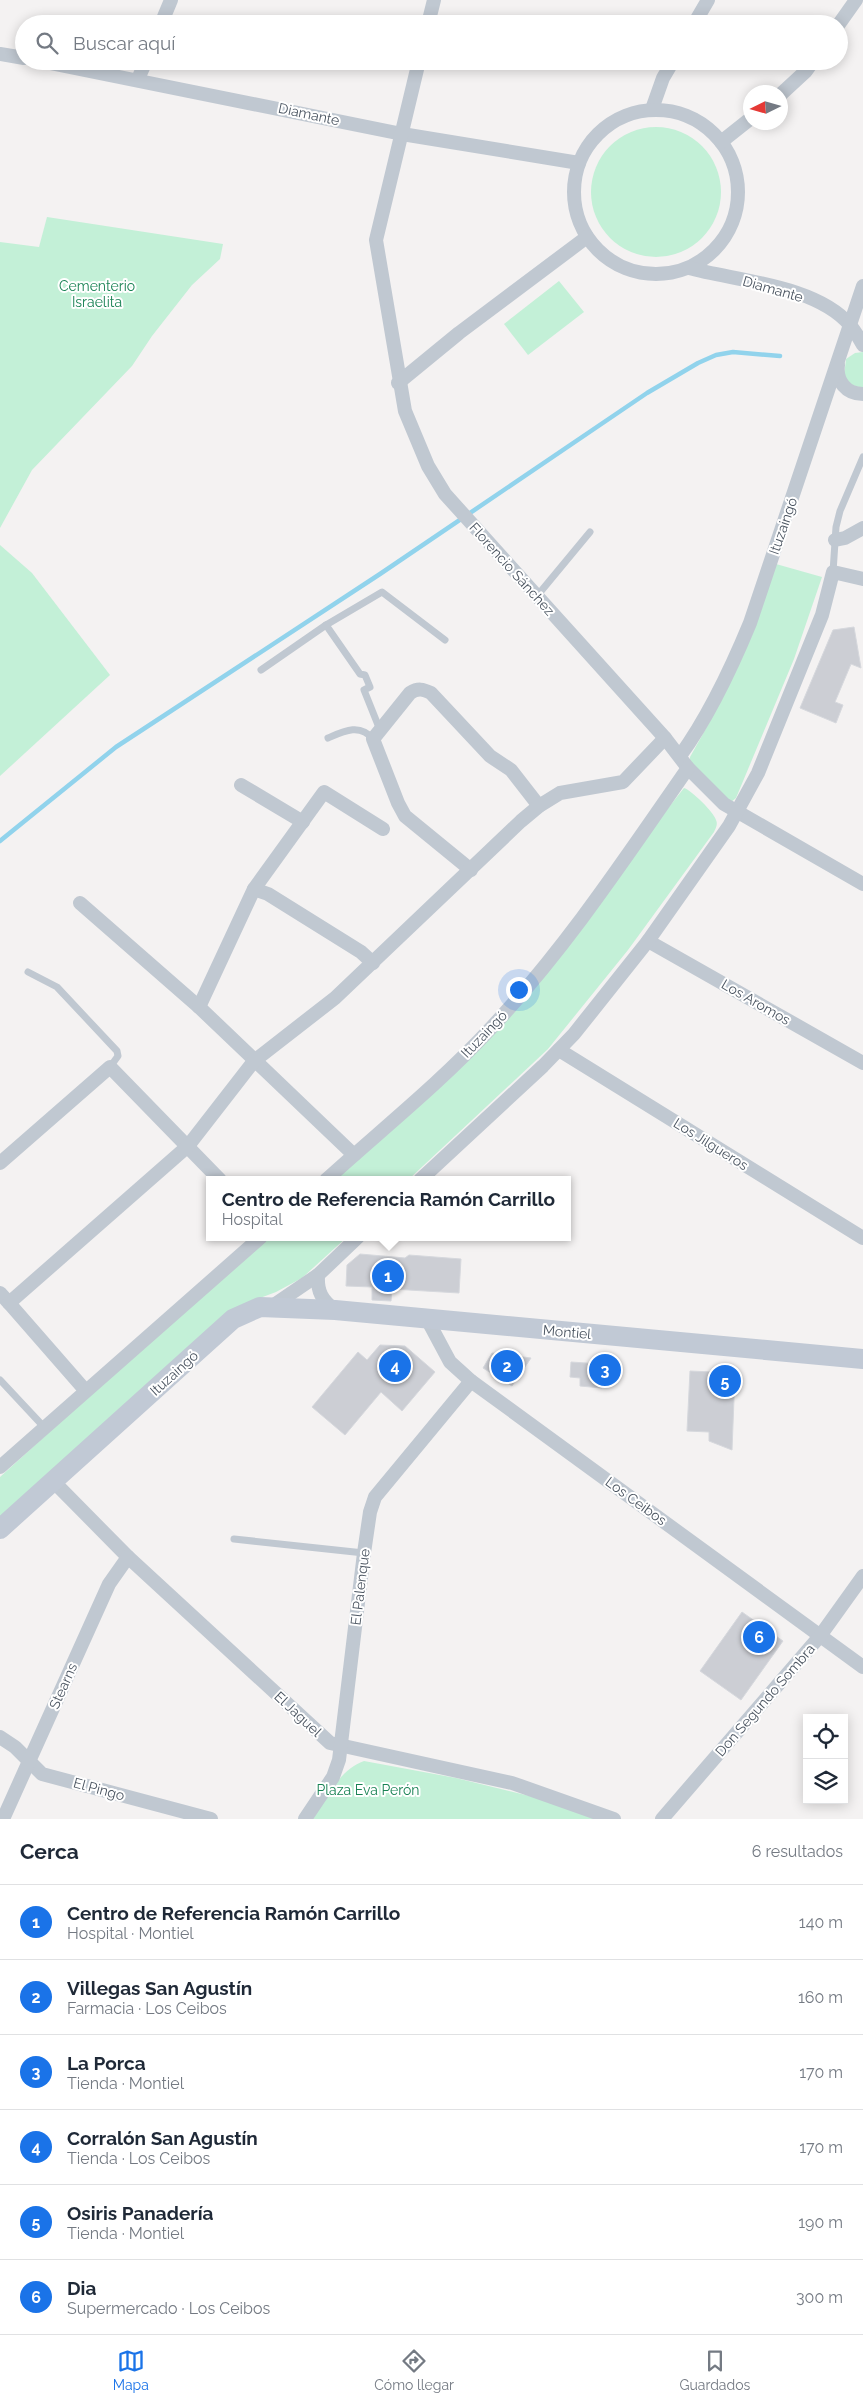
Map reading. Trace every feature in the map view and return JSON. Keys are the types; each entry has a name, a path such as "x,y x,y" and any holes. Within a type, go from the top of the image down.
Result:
{"street":[{"path":"165,15 171,0"},
{"path":"430,15 434,0"},
{"path":"699,15 708,0"},
{"path":"845,15 856,0"},
{"path":"0,54 15,56"},
{"name":"Diamante","path":"89,70 402,134 578,163"},
{"path":"138,79 142,70"},
{"name":"Florencio Sánchez","path":"417,70 376,240 404,411 428,466 445,494 665,738 688,768 724,804 863,884"},
{"path":"652,110 668,70"},
{"path":"788,88 807,70"},
{"path":"652,110 678,113 702,124 722,142 733,164 738,188 736,213 726,236 710,255 689,268 666,274 642,274 619,266 599,252 587,237 576,211 574,187 578,163 590,142 608,125 629,114 652,110"},
{"path":"722,142 743,125"},
{"path":"398,383 459,333 587,237"},
{"name":"Diamante","path":"689,268 788,290 835,312 850,325 863,345"},
{"name":"Ituzaingó","path":"680,756 694,737 740,648 863,286"},
{"path":"849,391 839,379 839,361 849,349 863,345"},
{"path":"824,403 835,394 849,391 863,394"},
{"path":"835,540 845,538 863,528"},
{"path":"424,1176 559,1050 648,941 737,812 758,773 814,635 833,572 863,579"},
{"path":"471,870 405,816 398,803 376,734 410,693 416,689 426,690 490,756 511,770 539,806"},
{"path":"85,1390 5,1298 188,1146 254,1061 335,998 539,806 570,789 613,786 623,782 665,738"},
{"name":"Ituzaingó","path":"330,1176 461,1058 519,997 580,922 688,768"},
{"path":"240,785 303,822"},
{"path":"199,1007 254,889 324,792 383,829"},
{"path":"254,889 268,894 361,952 373,963"},
{"path":"80,903 199,1007 354,1155"},
{"name":"Los Aromos","path":"648,941 863,1063"},
{"name":"Los Jilgueros","path":"559,1050 863,1238"},
{"path":"0,1163 110,1067 216,1176"},
{"path":"0,1466 256,1241"},
{"name":"Ituzaingó","path":"0,1529 233,1319 252,1309 271,1307 318,1275 354,1241"},
{"path":"318,1275 317,1287 320,1294 325,1302 335,1310"},
{"name":"Montiel","path":"271,1307 335,1310 863,1359"},
{"name":"Los Ceibos","path":"427,1319 434,1336 450,1362 471,1380 863,1667"},
{"name":"El Palenque","path":"305,1819 333,1777 342,1747 370,1512 376,1497 471,1380"},
{"name":"El Jaguel","path":"54,1482 128,1557 330,1743 512,1783 614,1819"},
{"name":"Stearns","path":"4,1819 28,1761 109,1584 116,1571 128,1557"},
{"name":"Don Segundo Sombra","path":"662,1819 820,1636 863,1576"},
{"name":"El Pingo","path":"0,1737 15,1747 42,1774 211,1819"}],"lane":[{"path":"833,572 835,540 840,511 863,458"},
{"path":"536,597 590,532"},
{"path":"261,670 326,625 379,593 385,593 444,640"},
{"path":"326,625 360,674 365,675 370,687 364,690 376,734 352,729 328,738"},
{"path":"28,972 57,987 118,1051 118,1056 110,1067"},
{"path":"0,1380 44,1427"},
{"path":"234,1539 364,1554"}],"green space":[{"path":"656,127 669,128 681,132 702,146 716,167 720,179 720,205 716,217 702,238 681,252 669,256 656,257 643,256 631,252 610,238 596,217 592,205 591,192 592,179 596,167 610,146 631,132 643,128"},
{"name":"Cementerio Israelita","path":"47,217 223,244 220,259 192,285 152,336 132,366 32,470 0,528 0,242 39,247"},
{"path":"559,281 584,312 528,355 504,324"},
{"path":"863,352 863,388 851,385 844,376 846,359 855,353"},
{"path":"0,545 32,573 110,675 0,776"},
{"path":"776,564 822,577 794,659 736,798 731,802 690,762 690,757 709,723"},
{"path":"684,788 692,793 714,816 717,823 714,832 628,950 548,1049 412,1176 339,1176 474,1053"},
{"path":"265,1241 343,1241 302,1278 276,1292 241,1305 0,1517 0,1477 144,1346"},
{"name":"Plaza Eva Perón","path":"364,1761 456,1778 534,1797 596,1819 313,1819 341,1778 355,1765"}],"building":[{"path":"854,627 861,668 851,664 835,702 843,705 836,723 800,708 833,630"},
{"path":"360,1254 405,1258 409,1255 461,1259 459,1293 392,1289 391,1301 372,1300 372,1287 346,1286 347,1265"},
{"path":"380,1345 405,1346 435,1372 402,1411 381,1392 345,1435 312,1407 358,1352 367,1360"},
{"path":"492,1353 531,1358 512,1386 483,1368"},
{"path":"571,1362 615,1365 614,1382 603,1381 602,1388 580,1386 580,1378 570,1377"},
{"path":"690,1371 735,1373 732,1450 709,1441 709,1432 687,1431"},
{"path":"742,1612 783,1641 741,1700 700,1671"}],"waterway":[{"path":"0,841 116,747 380,574 647,393 698,363 716,355 733,352 780,356"}],"place":[{"name":"Centro de Referencia Ramón Carrillo","path":"388,1276"},
{"name":"Corralón San Agustín","path":"395,1366"},
{"name":"Villegas San Agustín","path":"507,1366"},
{"name":"La Porca","path":"605,1370"},
{"name":"Osiris Panadería","path":"725,1381"},
{"name":"Dia","path":"759,1637"}]}
